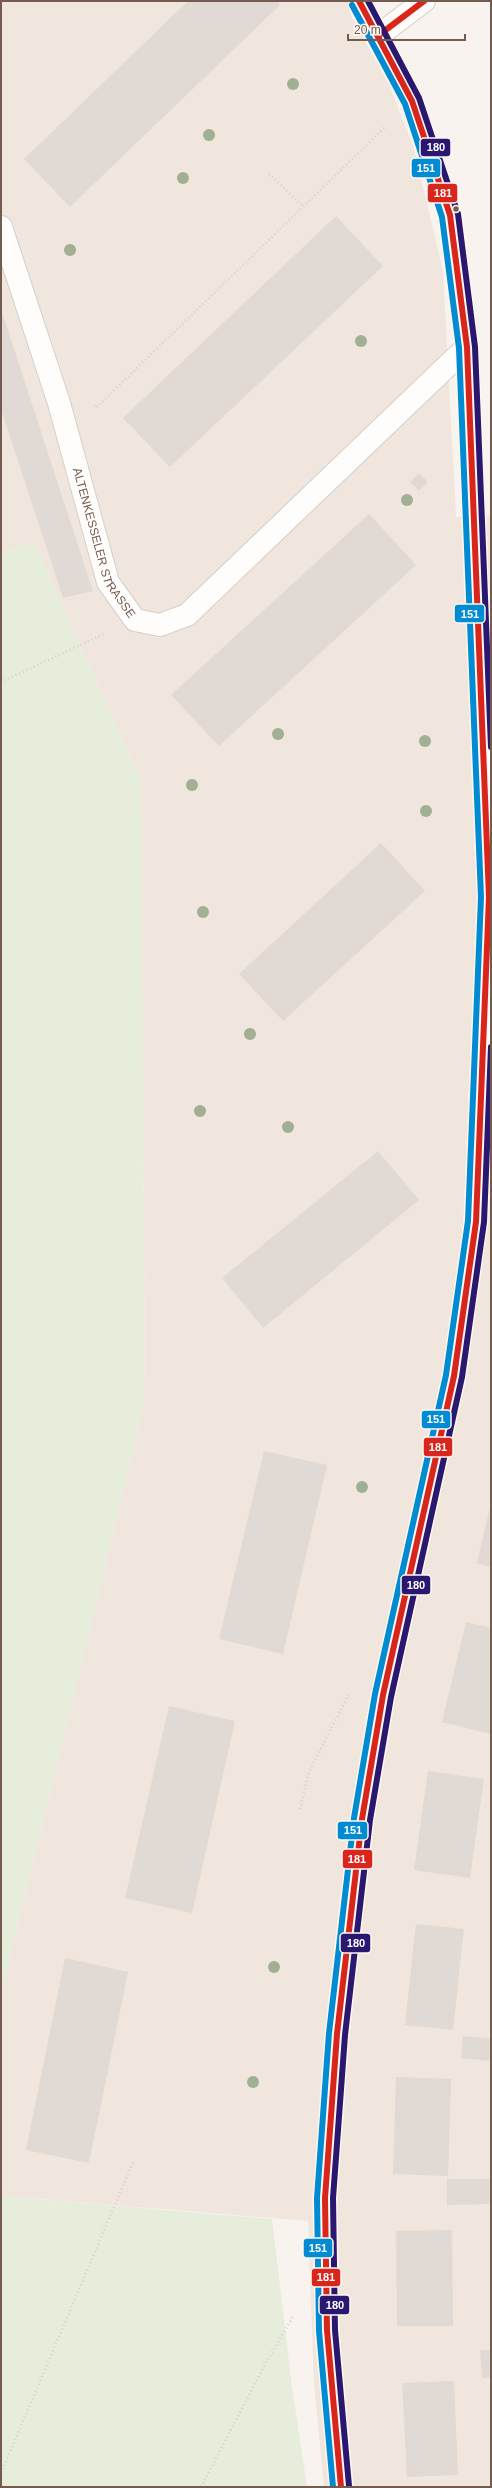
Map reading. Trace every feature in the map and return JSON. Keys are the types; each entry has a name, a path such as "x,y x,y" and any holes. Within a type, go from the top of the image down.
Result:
{"street":[{"path":"341,2487 328,2330 325,2198 337,2034 362,1819 383,1695 454,1376 476,1222 489,897 467,347 450,215 412,102 379,35 359,1"},
{"path":"379,35 424,1"},
{"name":"ALTENKESSELER STRASSE","path":"1,227 59,403 108,582 135,620 160,624 187,615 467,347"}],"path":[{"path":"93,402 96,408 386,125"},
{"path":"269,174 303,206"},
{"path":"1,682 135,620"},
{"path":"300,1809 309,1772 350,1690 383,1695"},
{"path":"1,2473 134,2160"},
{"path":"201,2487 268,2359 295,2313"}],"shaded area":[{"path":"1,1 373,1 350,13 389,85 413,145 443,271 456,517 491,515 491,2487 324,2487 314,2383 308,2221 1,2196 1,1993 145,1400 141,781 34,542 1,553"}],"green space":[{"path":"34,542 141,781 145,1400 1,1993 1,553"},
{"path":"1,2196 272,2219 292,2387 307,2487 1,2487"}],"building":[{"path":"188,1 277,1 280,5 70,207 24,159"},
{"path":"336,216 383,266 170,467 123,418"},
{"path":"1,309 93,591 63,598 1,409"},
{"path":"419,473 428,482 419,491 410,482"},
{"path":"369,514 416,565 219,746 171,695"},
{"path":"381,843 425,891 283,1021 239,974"},
{"path":"378,1151 419,1200 263,1328 222,1278"},
{"path":"264,1451 327,1465 283,1654 219,1639"},
{"path":"491,1507 491,1567 477,1563"},
{"path":"466,1622 491,1628 491,1734 442,1722"},
{"path":"169,1706 235,1721 192,1913 125,1898"},
{"path":"428,1771 484,1779 470,1878 414,1870"},
{"path":"416,1924 464,1929 453,2030 405,2025"},
{"path":"65,1958 128,1972 89,2163 26,2150"},
{"path":"463,2036 491,2039 491,2061 461,2058"},
{"path":"396,2077 451,2079 448,2176 393,2174"},
{"path":"447,2179 491,2179 491,2204 447,2205"},
{"path":"452,2230 453,2326 397,2326 396,2231"},
{"path":"480,2350 491,2350 491,2377 482,2378"},
{"path":"454,2381 458,2475 407,2477 402,2383"}],"transit line":[{"name":"181","path":"341,2487 327,2330 325,2198 337,2034 362,1819 383,1695 454,1376 476,1222 489,897 467,347 450,215 412,101 359,1"},
{"name":"180","path":"368,1 419,98 458,214 475,347 491,747"},
{"name":"181","path":"379,35 424,1"},
{"name":"151","path":"333,2487 319,2331 317,2198 329,2033 354,1818 375,1694 446,1375 468,1221 481,897 459,348 442,217 405,104 352,5"},
{"name":"180","path":"349,2486 335,2330 333,2198 345,2035 370,1820 391,1697 462,1377 484,1222 491,1047"}]}
